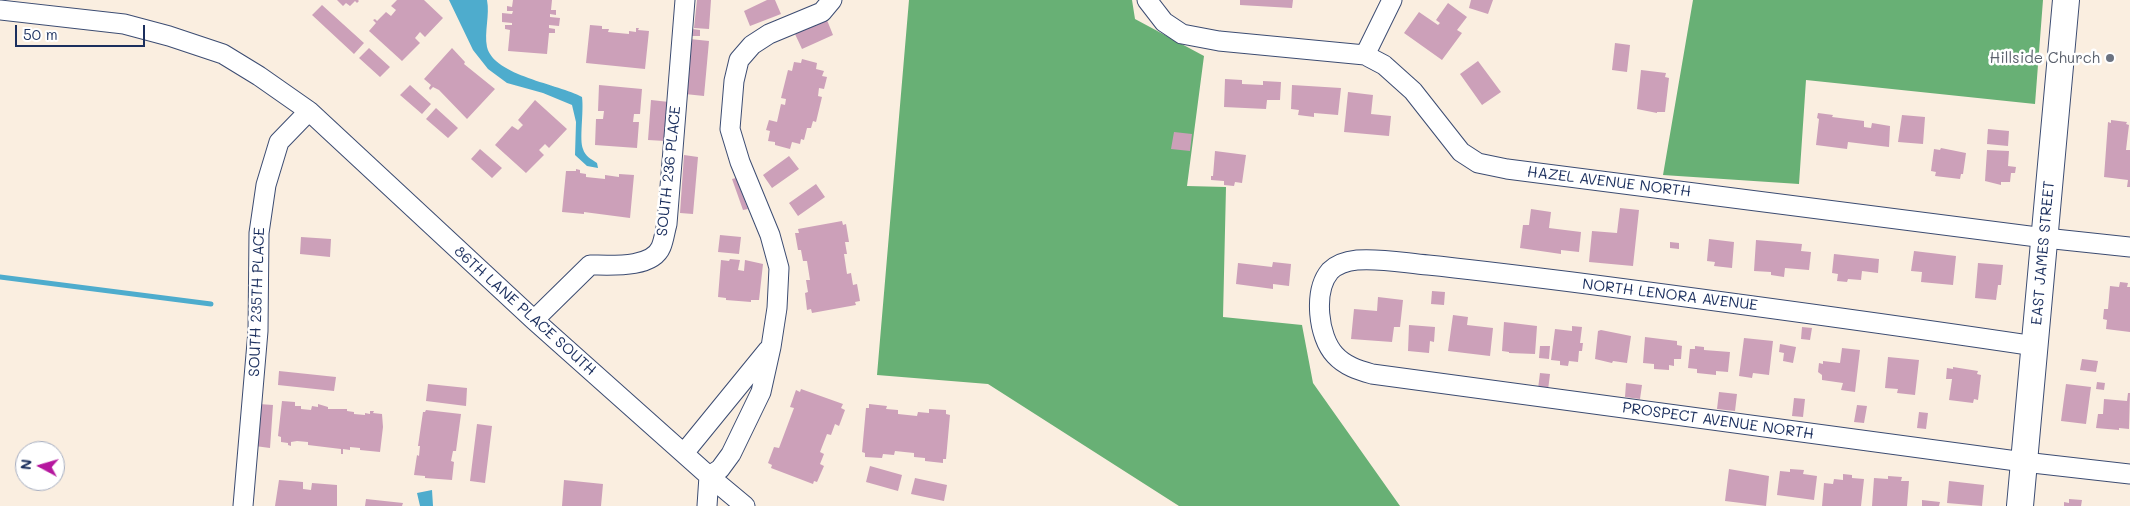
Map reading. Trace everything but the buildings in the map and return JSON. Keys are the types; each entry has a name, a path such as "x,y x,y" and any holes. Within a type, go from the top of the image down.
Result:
{"main road":[{"name":"EAST JAMES STREET","path":"2020,506 2066,0"}],"street":[{"name":"SOUTH 236 PLACE","path":"534,320 590,265 619,265 643,262 654,256 660,249 666,224 685,0"},
{"path":"707,506 709,476 720,469 732,454 760,392 771,347 777,308 779,268 770,235 740,162 730,129 734,81 739,60 752,45 769,34 822,12 832,0"},
{"name":"HAZEL AVENUE NORTH","path":"1148,0 1164,22 1182,34 1219,41 1365,55 1384,65 1413,91 1461,152 1478,163 1507,169 2045,238 2130,247"},
{"path":"1365,55 1392,0"},
{"name":"86TH LANE PLACE SOUTH","path":"0,10 124,24 169,36 222,54 259,76 309,111 534,320 745,506"},
{"name":"SOUTH 235TH PLACE","path":"243,506 258,332 259,233 266,185 279,142 309,111"},
{"name":"NORTH LENORA AVENUE","path":"1322,292 1324,281 1330,271 1336,266 1354,260 1378,260 1494,272 1805,312 2035,346"},
{"name":"PROSPECT AVENUE NORTH","path":"1322,292 1320,314 1323,334 1334,354 1354,369 1390,377 2024,462 2130,474"},
{"path":"684,452 771,347"}],"green space":[{"path":"909,0 1132,0 1135,19 1204,56 1187,186 1226,187 1223,317 1302,325 1313,383 1400,506 1179,506 988,384 877,375"},
{"path":"1693,0 2043,0 2035,104 1806,80 1799,184 1663,175"}],"water":[{"path":"449,0 487,0 486,41 492,57 514,72 582,97 582,145 585,154 597,163 598,168 587,166 575,155 576,122 572,105 543,93 507,83 488,69 473,50"},
{"path":"432,490 433,506 420,506 417,493"}],"waterway":[{"path":"0,277 211,304"}],"place":[{"name":"Hillside Church","path":"2110,58"}]}
